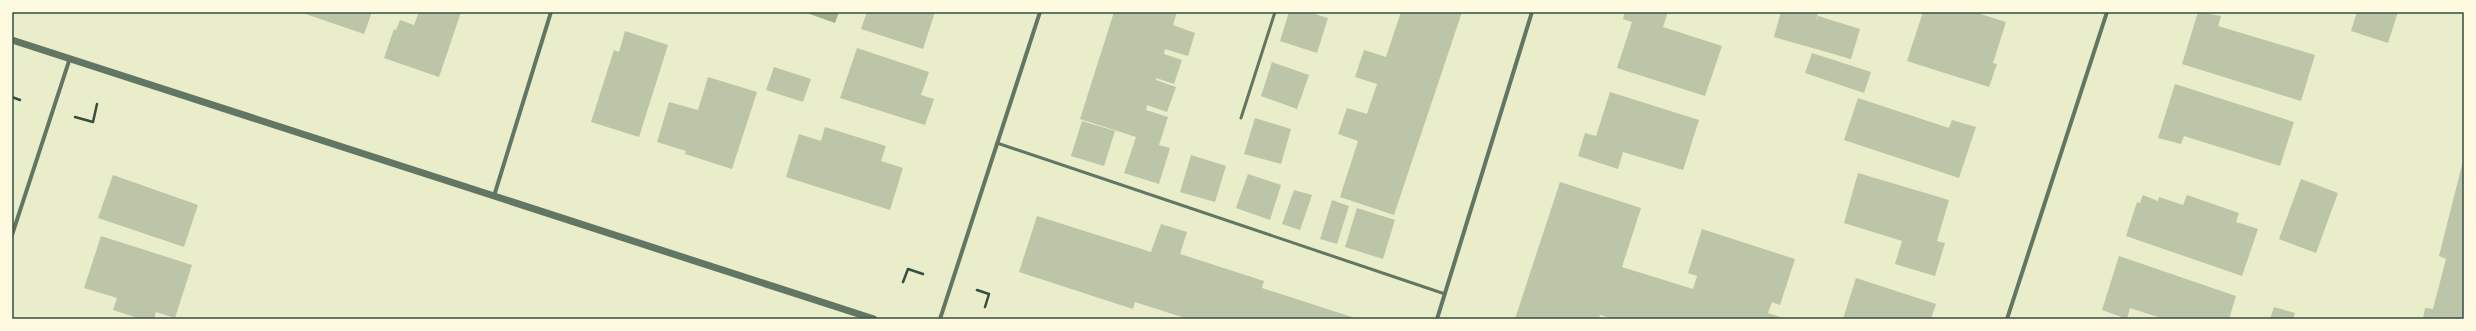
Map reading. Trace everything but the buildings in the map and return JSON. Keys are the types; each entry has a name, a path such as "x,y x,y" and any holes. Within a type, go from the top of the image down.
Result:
{"street":[{"path":"494,196 550,12"},
{"path":"940,319 1040,12"},
{"path":"1437,319 1532,12"},
{"path":"2007,319 2107,12"},
{"path":"12,40 874,319"},
{"path":"12,235 70,58"}],"lane":[{"path":"1241,118 1275,12"},
{"path":"997,143 1445,294"}],"path":[{"path":"12,97 20,100"},
{"path":"74,116 92,122 97,104"},
{"path":"903,282 908,269 923,274"},
{"path":"977,290 989,294 985,307"}],"shaded area":[{"path":"804,12 839,12 835,23"}]}
